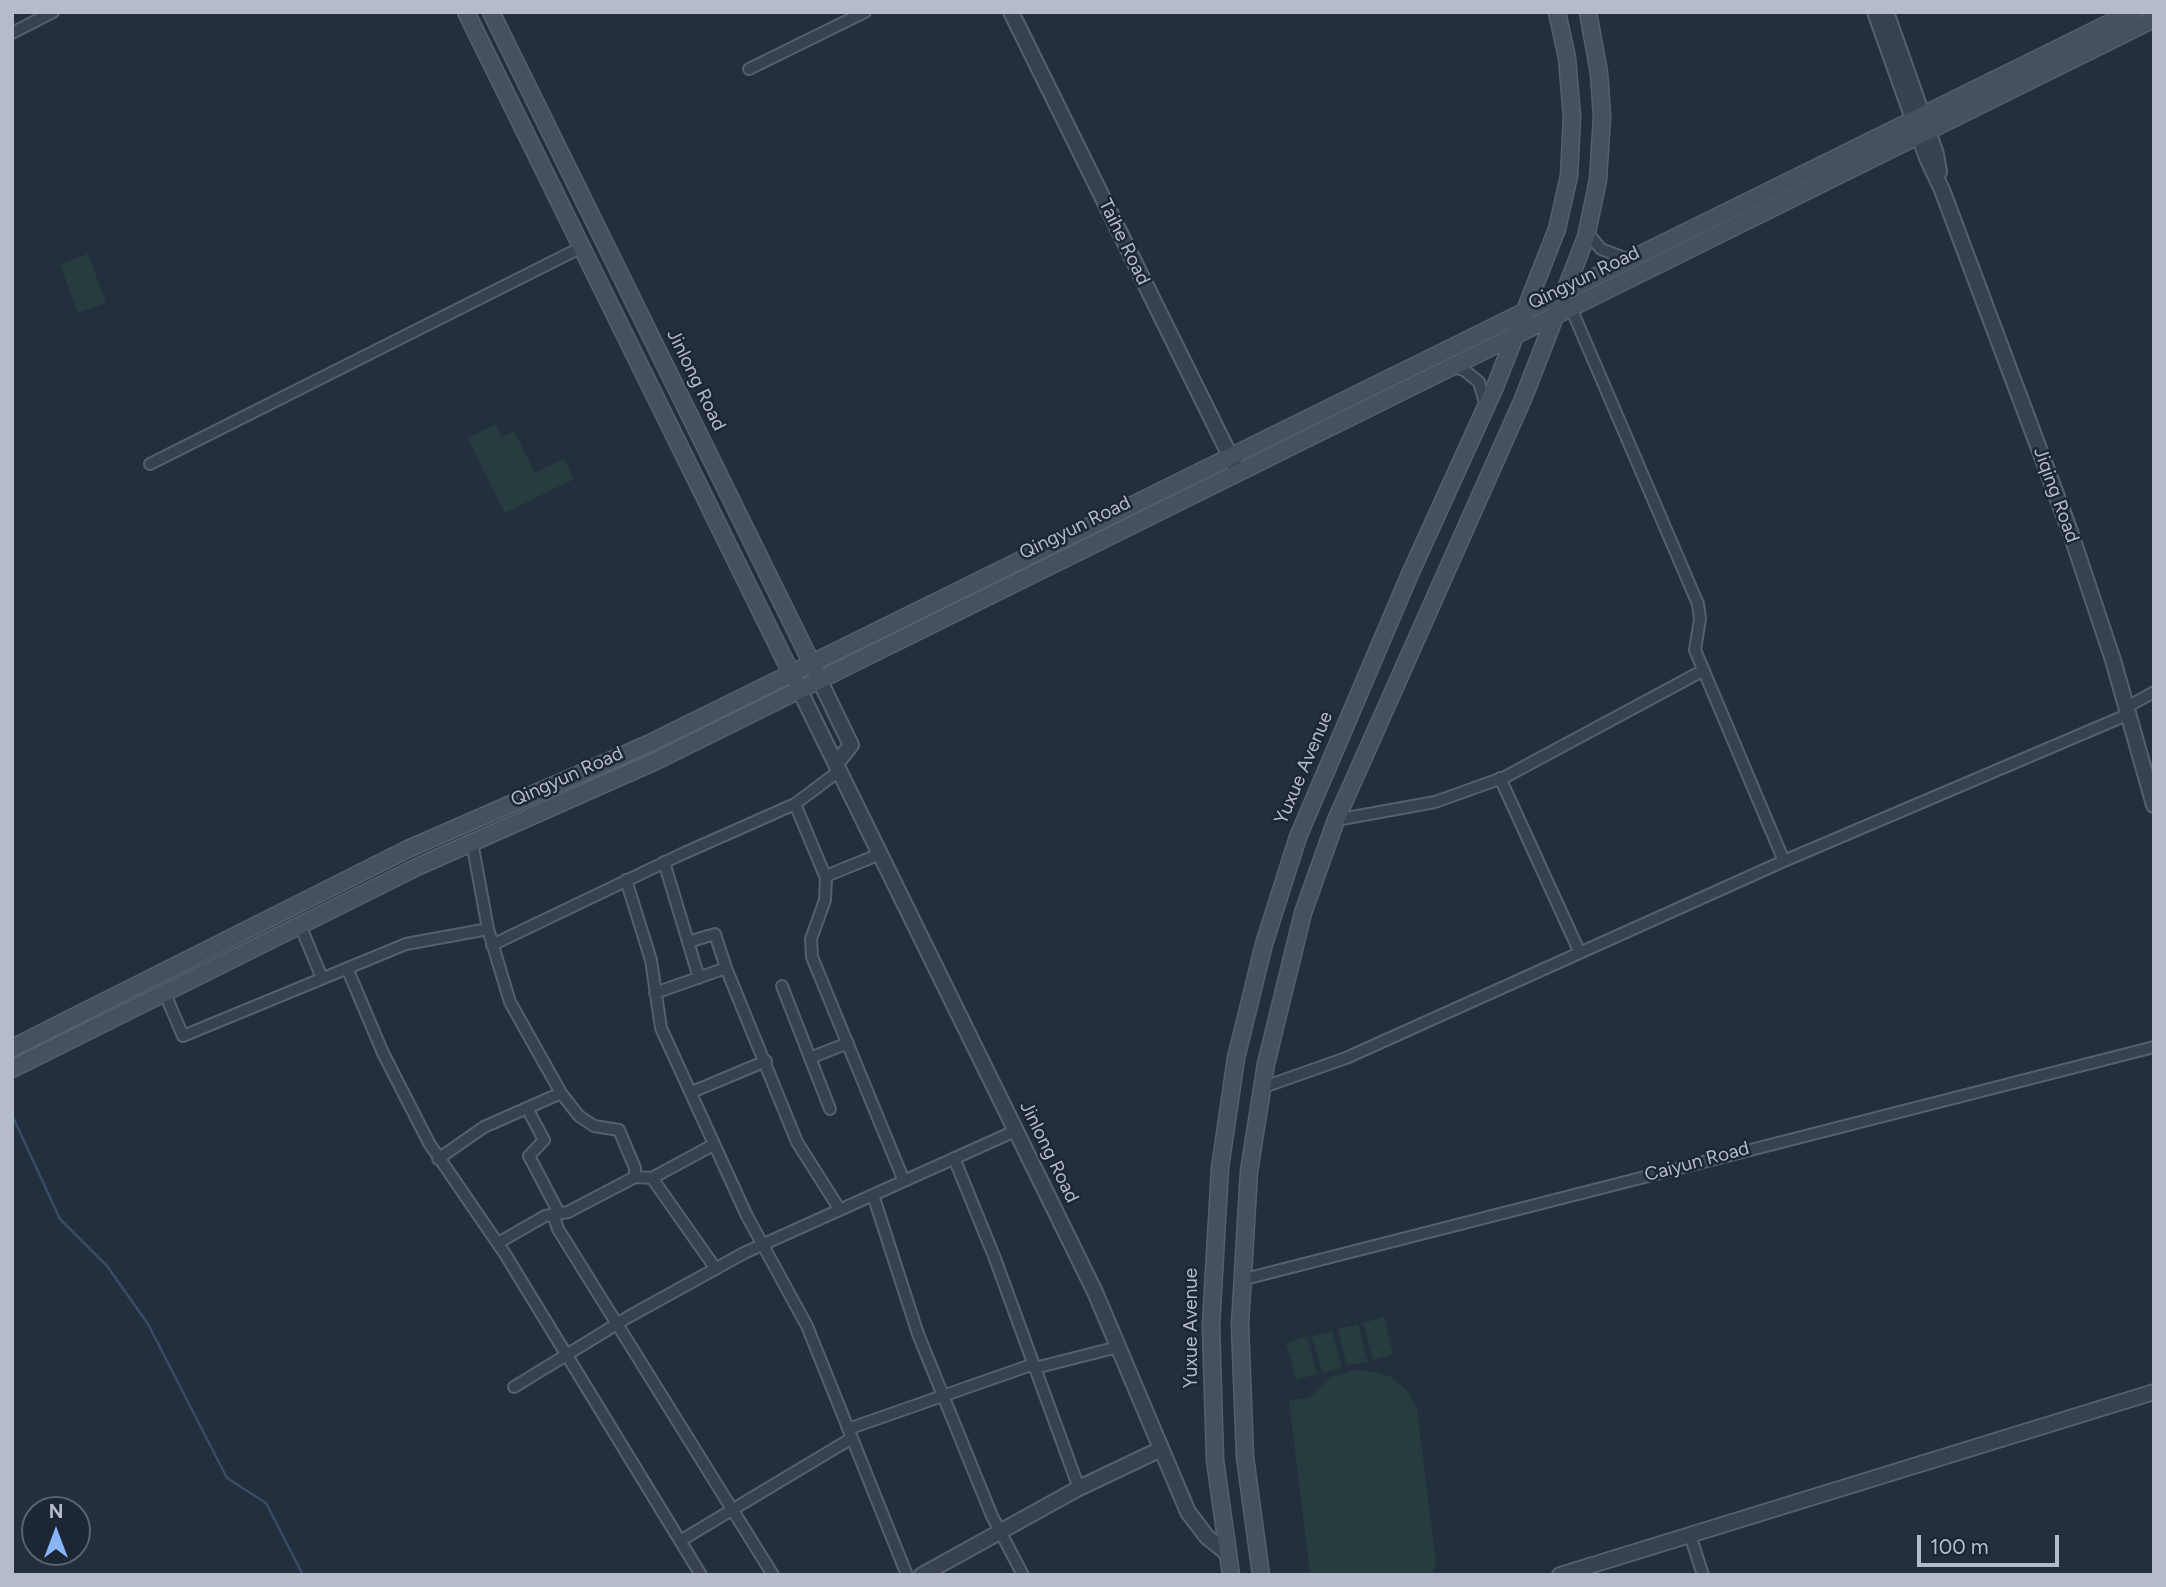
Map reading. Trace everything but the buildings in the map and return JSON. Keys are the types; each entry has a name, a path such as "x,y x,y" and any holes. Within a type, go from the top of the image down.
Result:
{"main road":[{"name":"Jinlong Road","path":"466,12 799,689"},
{"name":"Jinlong Road","path":"491,12 819,678"},
{"name":"Yuxue Avenue","path":"1231,1575 1213,1429 1211,1288 1224,1132 1244,1021 1275,905 1308,809 1486,407 1528,308 1557,229 1570,160 1572,96 1557,12"},
{"path":"1261,1575 1249,1496 1243,1427 1241,1280 1249,1171 1261,1088 1292,952 1336,820 1564,311 1567,289 1587,232 1598,180 1602,117 1600,73 1588,12"},
{"name":"Qingyun Road","path":"12,1048 385,861 648,744 1230,454 1918,117 2105,18 2132,12"},
{"name":"Qingyun Road","path":"12,1069 472,842 656,761 2154,19"}],"street":[{"path":"12,33 53,12"},
{"path":"748,69 865,12"},
{"name":"Taihe Road","path":"1011,12 1238,472"},
{"name":"Jiqing Road","path":"1875,12 1918,117"},
{"name":"Jiqing Road","path":"1886,12 1942,190 2071,534 2128,711 2154,805"},
{"path":"1587,232 1607,253 1627,259"},
{"path":"150,464 582,247"},
{"path":"1564,311 1698,604 1700,619 1695,650 1784,861"},
{"path":"1452,367 1464,370 1479,382 1486,407"},
{"path":"1336,820 1435,802 1500,778 1704,670"},
{"name":"Jinlong Road","path":"819,678 852,745 838,768"},
{"name":"Jinlong Road","path":"799,689 1118,1347 1193,1520 1227,1553"},
{"path":"1261,1088 1346,1058 1784,861 2128,711 2154,692"},
{"path":"492,945 664,862 795,804 838,768"},
{"path":"1500,778 1580,953"},
{"path":"795,804 826,876 825,901 811,940 810,951 904,1181"},
{"path":"472,842 488,929 510,1002 561,1093 584,1120 594,1126 619,1130 635,1168 635,1177"},
{"path":"826,876 880,854"},
{"path":"664,862 699,978"},
{"path":"626,880 648,950 661,1028 692,1092 713,1145 762,1245 807,1326 907,1575"},
{"path":"300,925 322,978"},
{"path":"166,995 183,1035 406,944 488,929"},
{"path":"688,942 716,934 726,968 797,1142 839,1210"},
{"path":"347,968 398,1085 438,1159 498,1243 701,1575"},
{"path":"655,993 726,968"},
{"path":"782,986 830,1109"},
{"path":"810,1058 848,1043"},
{"name":"Caiyun Road","path":"1241,1280 2154,1047"},
{"path":"692,1092 766,1061"},
{"path":"438,1159 484,1127 561,1093"},
{"path":"527,1108 544,1140 529,1156 556,1214 558,1229 773,1575"},
{"path":"514,1387 617,1324 762,1245 1015,1131"},
{"path":"498,1243 556,1214 568,1212 635,1177 652,1178 713,1145"},
{"path":"954,1158 1079,1488"},
{"path":"652,1178 716,1269"},
{"path":"873,1195 918,1334 1000,1532 1023,1575"},
{"path":"680,1541 850,1433 943,1396 1034,1366 1118,1347"},
{"path":"1560,1575 2154,1392"},
{"path":"922,1575 1079,1488 1161,1450"},
{"path":"1690,1535 1703,1575"}],"green space":[{"path":"88,254 106,303 78,313 60,264"},
{"path":"495,424 502,437 514,431 535,473 564,459 574,479 505,513 468,438"},
{"path":"1384,1317 1393,1354 1373,1360 1363,1323"},
{"path":"1358,1324 1368,1361 1347,1366 1338,1329"},
{"path":"1332,1331 1342,1368 1322,1373 1312,1336"},
{"path":"1307,1337 1317,1374 1296,1380 1286,1343"},
{"path":"1353,1370 1376,1372 1391,1377 1409,1393 1417,1408 1436,1562 1432,1575 1310,1575 1289,1400 1309,1398 1330,1377"}],"waterway":[{"path":"12,1115 60,1219 107,1266 148,1324 227,1478 266,1503 303,1575"}]}
